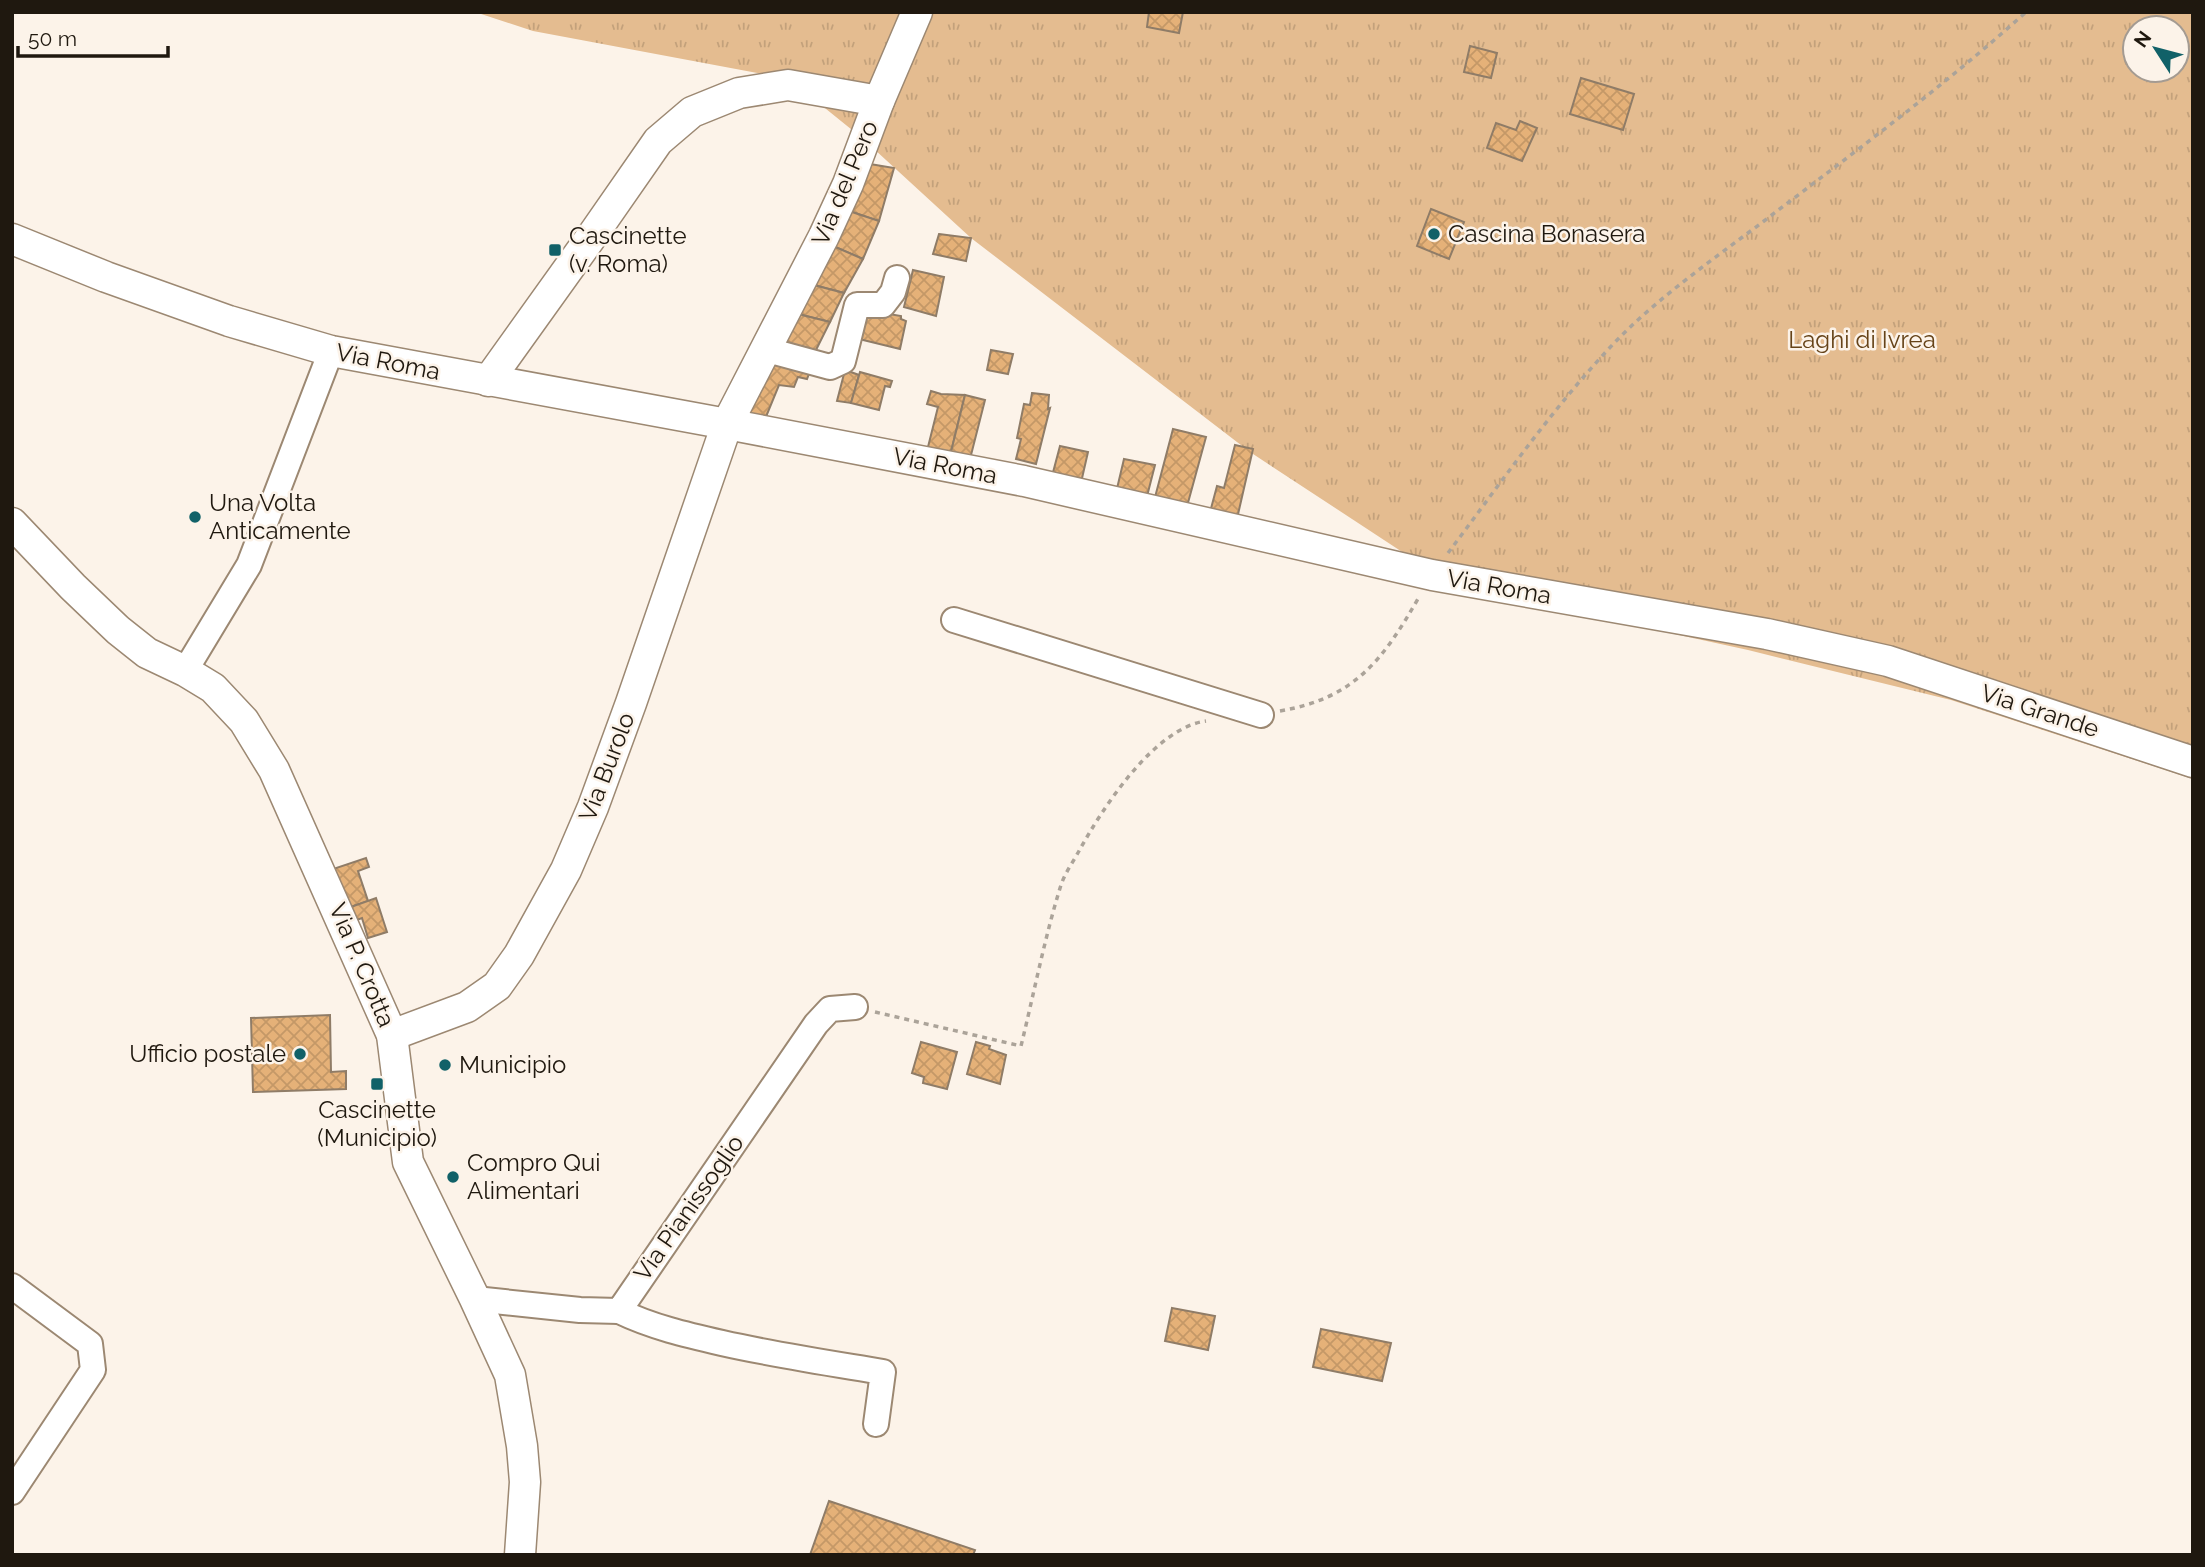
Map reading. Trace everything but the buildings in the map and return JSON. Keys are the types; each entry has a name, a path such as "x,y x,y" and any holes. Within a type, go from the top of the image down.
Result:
{"street":[{"name":"Via del Pero","path":"727,424 848,184 916,12"},
{"path":"488,381 658,141 692,112 740,93 788,85 879,101"},
{"name":"Via Roma","path":"12,239 106,277 229,321 331,351 1024,481 1432,575 1766,634 1888,661"},
{"path":"764,349 830,367 843,361 858,305 883,305 893,292 897,278"},
{"path":"185,671 249,565 331,351"},
{"name":"Via Burolo","path":"392,1035 467,1007 497,986 526,943 566,870 593,807 727,424"},
{"name":"Via P. Crotta","path":"12,523 118,630 148,653 213,688 244,721 274,770 392,1035 408,1162 510,1375 525,1482 520,1555"},
{"path":"954,620 1261,715"},
{"name":"Via Grande","path":"1888,661 2193,762"},
{"name":"Via Pianissoglio","path":"619,1311 816,1024 830,1009 855,1007"},
{"path":"12,1286 90,1344 93,1370 12,1492"},
{"path":"475,1299 580,1310 619,1311 640,1321 686,1335 751,1350 883,1372 876,1424"}],"path":[{"path":"1261,715 1301,708 1355,682 1380,657 1432,575 1565,398 1621,337 1680,285 1863,146 2026,12"},
{"path":"855,1007 1021,1046 1062,882 1092,826 1132,771 1161,742 1198,722 1211,721"}],"green space":[{"name":"Laghi di Ivrea","path":"475,12 2193,12 2193,779 1951,700 1748,650 1454,586 1250,452 971,238 862,138 789,79 533,31"}],"place":[{"name":"Cascina Bonasera","path":"1434,234"},
{"name":"Cascinette (v. Roma)","path":"555,250"},
{"name":"Una Volta Anticamente","path":"195,517"},
{"name":"Ufficio postale","path":"300,1054"},
{"name":"Municipio","path":"445,1065"},
{"name":"Cascinette (Municipio)","path":"377,1084"},
{"name":"Compro Qui Alimentari","path":"453,1177"}]}
